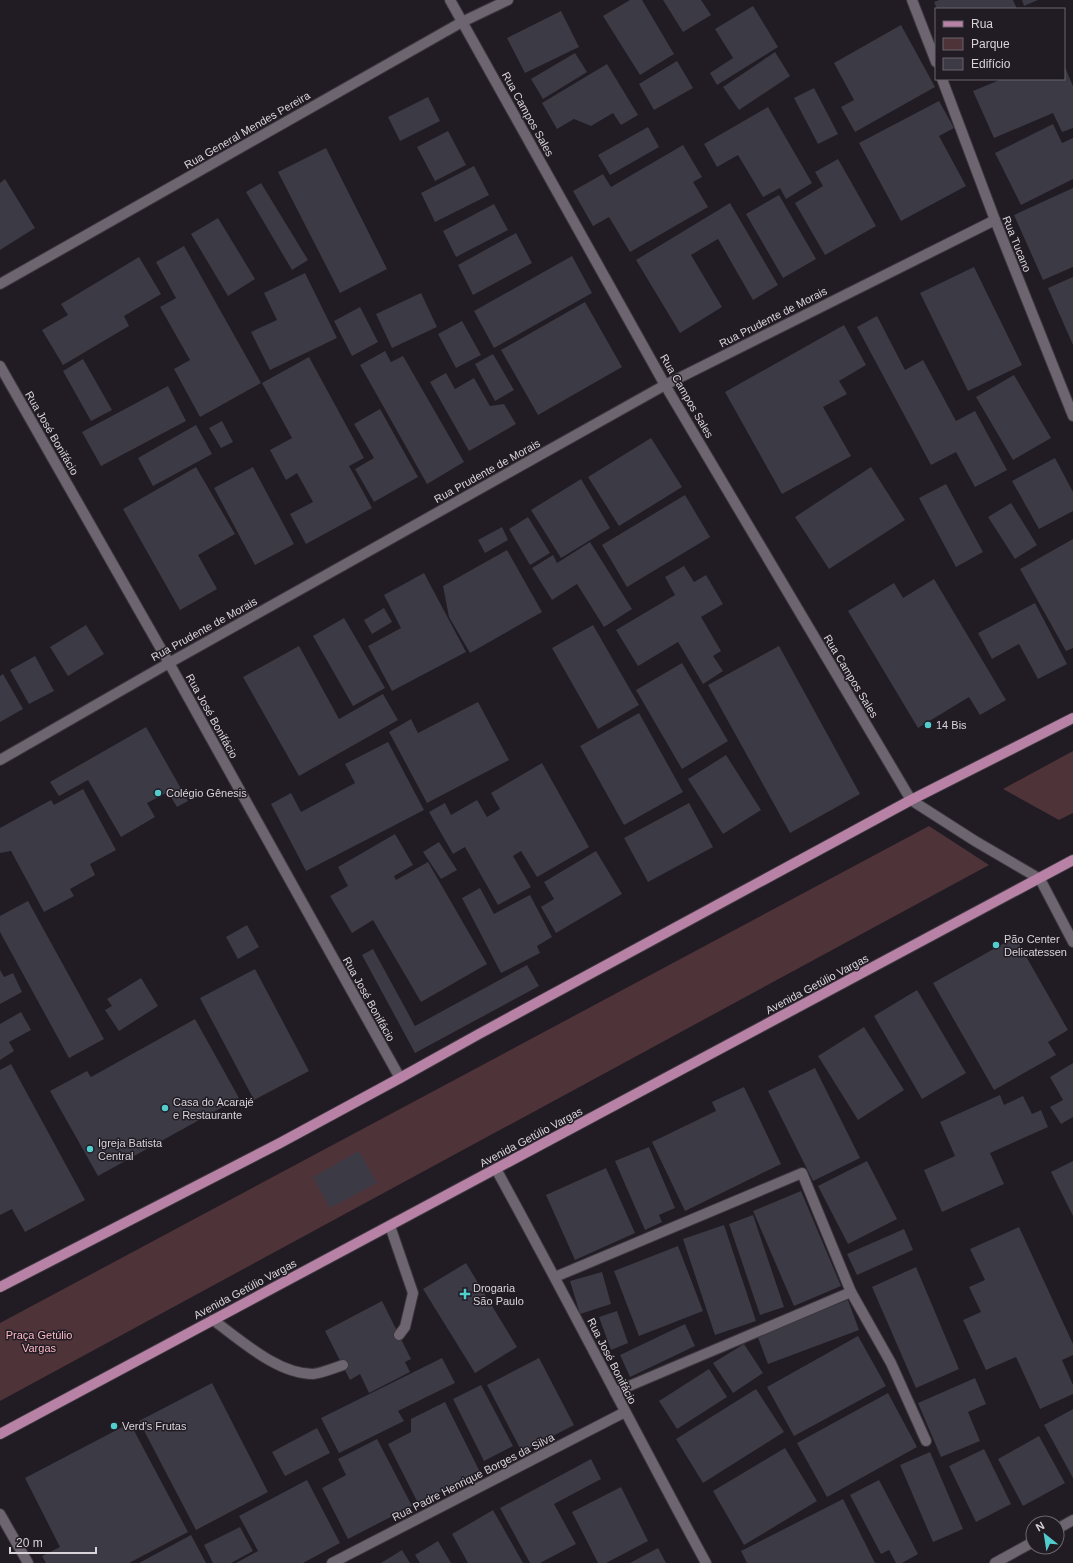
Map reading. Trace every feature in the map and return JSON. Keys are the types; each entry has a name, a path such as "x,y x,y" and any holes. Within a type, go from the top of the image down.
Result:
{"main road":[{"path":"0,1287 280,1143 911,800 1073,718"},
{"name":"Avenida Getúlio Vargas","path":"0,1434 1073,860"}],"street":[{"name":"Rua Campos Sales","path":"450,0 666,384 911,800"},
{"name":"Rua General Mendes Pereira","path":"0,284 462,22 508,0"},
{"path":"912,0 935,59"},
{"name":"Rua Tucano","path":"942,80 995,220 1073,416"},
{"name":"Rua Prudente de Morais","path":"0,760 169,663 666,384 995,220"},
{"name":"Rua José Bonifácio","path":"0,366 169,663 400,1078"},
{"path":"911,800 1040,879 1073,942"},
{"name":"Rua José Bonifácio","path":"496,1169 555,1277 706,1563"},
{"path":"555,1277 802,1173 851,1292 891,1363 926,1441"},
{"path":"390,1226 413,1293 406,1327 399,1334"},
{"path":"615,1392 851,1292"},
{"path":"213,1320 266,1358 290,1370 314,1374 343,1365"},
{"name":"Rua Padre Henrique Borges da Silva","path":"332,1563 625,1412"},
{"path":"0,1514 28,1563"},
{"path":"995,1563 1025,1546"}],"green space":[{"path":"1073,751 1073,813 1059,820 1003,789"},
{"name":"Praça Getúlio Vargas","path":"929,826 989,865 0,1401 0,1323"}],"building":[{"path":"630,0 642,0 674,54 640,75 603,16"},
{"path":"663,0 701,0 711,15 683,32"},
{"path":"939,0 1013,0 1017,8 937,8 934,2"},
{"path":"1022,0 1038,0 1024,6"},
{"path":"753,6 778,47 717,85 710,73 733,58 715,29"},
{"path":"561,11 579,47 525,73 507,38"},
{"path":"901,25 935,87 855,132 841,107 854,100 834,63"},
{"path":"775,52 790,76 739,110 723,87"},
{"path":"575,53 587,72 543,99 531,79"},
{"path":"677,61 693,88 654,110 639,84"},
{"path":"607,64 638,115 621,125 613,113 591,126 574,119 557,129 542,103"},
{"path":"1065,67 1073,86 1073,128 1062,132 1053,113 994,138 973,91 1000,80 1065,80"},
{"path":"814,88 838,134 818,144 794,98"},
{"path":"428,97 440,121 400,141 388,117"},
{"path":"939,101 954,128 939,136 966,186 901,221 859,143"},
{"path":"768,107 812,183 786,199 780,188 763,197 738,155 717,167 704,144"},
{"path":"1053,124 1062,143 1073,138 1073,179 1021,205 995,153"},
{"path":"648,127 659,147 610,175 598,155"},
{"path":"448,131 466,165 435,181 417,147"},
{"path":"683,145 702,177 693,182 708,207 630,252 609,217 593,226 573,191 603,174 611,187"},
{"path":"326,148 387,269 340,293 278,172"},
{"path":"838,159 876,226 825,255 795,203 823,186 815,172"},
{"path":"474,166 489,195 435,222 421,193"},
{"path":"5,179 35,228 0,250 0,183"},
{"path":"261,183 308,260 292,270 246,192"},
{"path":"1073,188 1073,267 1043,280 1014,215"},
{"path":"779,195 816,259 783,278 746,214"},
{"path":"730,203 778,285 753,300 718,239 691,255 722,307 680,333 636,260"},
{"path":"494,204 508,230 456,257 443,231"},
{"path":"218,218 255,279 228,296 191,234"},
{"path":"516,233 532,263 473,295 458,265"},
{"path":"184,246 261,383 200,417 174,369 190,360 160,307 176,298 156,262"},
{"path":"572,256 592,293 494,348 474,311"},
{"path":"139,257 161,294 124,316 129,326 63,365 42,330 68,315 61,304"},
{"path":"974,267 1022,365 968,391 920,293"},
{"path":"305,273 337,338 270,370 251,332 277,320 264,293"},
{"path":"1073,277 1073,345 1048,288"},
{"path":"421,293 437,327 392,348 376,314"},
{"path":"585,302 622,367 538,415 501,350"},
{"path":"360,307 378,342 352,356 334,321"},
{"path":"877,316 905,370 923,360 956,421 975,411 1007,470 975,487 956,452 931,465 857,327"},
{"path":"462,321 481,355 456,368 438,334"},
{"path":"844,325 866,365 839,381 847,394 823,407 851,456 782,494 725,392"},
{"path":"385,351 391,362 403,356 464,462 427,484 360,365"},
{"path":"493,354 514,390 495,401 475,364"},
{"path":"309,357 364,458 349,466 372,508 306,544 290,514 313,502 297,473 286,480 270,450 292,438 262,383"},
{"path":"83,359 112,410 91,421 63,371"},
{"path":"446,373 455,389 474,378 490,406 504,404 516,424 469,451 430,382"},
{"path":"1014,375 1051,438 1013,460 976,397"},
{"path":"168,386 186,421 101,466 82,432"},
{"path":"380,409 418,477 374,502 355,469 374,458 354,424"},
{"path":"222,421 233,442 221,448 209,428"},
{"path":"196,425 212,454 153,486 138,458"},
{"path":"651,438 682,487 619,526 588,477"},
{"path":"1055,458 1073,492 1073,511 1039,529 1012,481"},
{"path":"196,467 235,534 198,555 217,589 180,610 123,509"},
{"path":"253,467 294,544 255,565 214,488"},
{"path":"871,467 905,520 829,569 795,517"},
{"path":"581,479 610,528 561,558 531,510"},
{"path":"946,484 983,552 956,567 919,498"},
{"path":"685,495 710,537 627,587 602,545"},
{"path":"1011,503 1037,545 1015,559 988,517"},
{"path":"528,517 550,553 530,565 509,529"},
{"path":"502,527 508,540 485,553 478,540"},
{"path":"1073,539 1073,648 1066,651 1020,569"},
{"path":"590,542 632,609 604,627 577,584 552,600 532,568 553,555 557,563"},
{"path":"507,550 542,612 470,653 449,617 443,586"},
{"path":"684,566 694,582 706,575 723,604 701,617 721,651 713,656 723,671 703,684 678,642 638,666 616,630 675,595 665,577"},
{"path":"424,573 466,652 392,691 368,646 401,628 384,595"},
{"path":"934,579 1006,700 980,715 969,697 918,728 848,611 894,583 903,598"},
{"path":"1035,603 1067,664 1038,679 1019,644 992,659 978,633"},
{"path":"384,608 392,622 372,634 364,620"},
{"path":"344,618 385,688 353,706 313,636"},
{"path":"86,625 104,654 68,676 50,647"},
{"path":"593,625 639,705 598,729 552,648"},
{"path":"299,646 339,719 383,694 398,720 299,776 243,677"},
{"path":"779,646 860,794 790,833 708,685"},
{"path":"35,656 54,691 29,704 10,670"},
{"path":"682,663 728,741 682,769 636,690"},
{"path":"3,674 23,709 0,722 0,676"},
{"path":"478,702 509,760 427,803 389,732 411,719 418,733"},
{"path":"639,713 683,792 624,825 580,746"},
{"path":"146,727 188,801 177,807 168,792 147,803 155,817 121,837 88,780 59,796 50,782"},
{"path":"388,742 424,810 306,871 271,804 291,793 301,812 355,783 345,764"},
{"path":"726,755 761,810 723,834 688,779"},
{"path":"542,763 589,847 537,877 521,851 513,856 531,887 498,905 465,847 453,854 429,812 445,803 451,815 477,800 487,817 500,809 491,793"},
{"path":"83,789 116,850 90,864 95,875 70,889 74,896 44,912 11,851 0,853 0,828 51,800 54,805"},
{"path":"689,803 713,847 648,882 624,838"},
{"path":"395,834 413,865 394,876 396,880 428,862 487,964 421,1002 373,920 352,933 330,896 348,886 338,867"},
{"path":"439,842 457,870 441,879 423,852"},
{"path":"596,851 622,894 556,933 541,907 554,899 544,882"},
{"path":"480,888 494,914 530,895 552,937 537,946 540,953 501,973 462,898"},
{"path":"28,901 104,1039 69,1058 0,932 0,916"},
{"path":"247,925 259,947 238,959 226,937"},
{"path":"1015,937 1068,1030 1048,1042 1056,1055 994,1090 933,983"},
{"path":"373,949 415,1026 527,965 539,986 415,1053 362,955"},
{"path":"255,969 309,1071 254,1100 200,998"},
{"path":"0,970 4,977 13,973 22,992 0,1004"},
{"path":"141,978 158,1006 119,1031 105,1010 112,1006 107,999"},
{"path":"917,990 966,1073 922,1099 874,1016"},
{"path":"21,1012 31,1030 9,1042 14,1051 0,1060 0,1024"},
{"path":"195,1019 239,1098 98,1176 50,1091 87,1071 91,1077"},
{"path":"864,1027 904,1090 858,1120 818,1056"},
{"path":"1073,1063 1073,1117 1061,1124 1050,1107 1063,1100 1050,1077"},
{"path":"11,1064 85,1200 25,1232 12,1209 0,1215 0,1070"},
{"path":"815,1068 860,1158 813,1181 768,1091"},
{"path":"744,1087 781,1164 685,1211 652,1142 716,1111 712,1102"},
{"path":"1000,1095 1004,1105 1023,1096 1032,1114 1041,1110 1048,1127 990,1153 1004,1184 942,1212 924,1170 955,1156 940,1122"},
{"path":"649,1147 675,1208 659,1215 662,1222 645,1230 615,1161"},
{"path":"359,1151 377,1183 330,1208 313,1177"},
{"path":"867,1161 897,1219 848,1244 818,1186"},
{"path":"1073,1161 1073,1216 1051,1172"},
{"path":"606,1168 635,1233 575,1260 546,1195"},
{"path":"801,1191 841,1286 794,1306 753,1211"},
{"path":"753,1215 784,1307 760,1315 729,1224"},
{"path":"724,1225 756,1321 715,1335 683,1239"},
{"path":"1019,1227 1073,1344 1073,1355 1062,1360 1073,1385 1073,1394 1040,1409 1016,1357 986,1370 963,1320 981,1312 969,1287 985,1280 970,1249"},
{"path":"904,1229 913,1250 857,1275 847,1254"},
{"path":"678,1246 703,1311 639,1336 614,1271"},
{"path":"466,1263 517,1347 475,1373 423,1289"},
{"path":"916,1267 959,1369 916,1388 872,1287"},
{"path":"602,1272 611,1304 580,1314 570,1281"},
{"path":"848,1300 859,1330 768,1364 757,1335"},
{"path":"382,1301 411,1359 405,1362 410,1372 369,1393 360,1374 350,1380 325,1331"},
{"path":"617,1311 628,1343 611,1350 599,1317"},
{"path":"685,1324 695,1346 630,1377 620,1355"},
{"path":"858,1336 886,1386 794,1436 767,1387"},
{"path":"744,1344 763,1373 733,1393 713,1363"},
{"path":"442,1358 455,1383 398,1411 404,1421 339,1453 321,1418"},
{"path":"539,1358 574,1425 522,1452 487,1385"},
{"path":"709,1369 727,1397 677,1429 659,1401"},
{"path":"975,1378 986,1404 968,1412 980,1441 941,1457 918,1403"},
{"path":"212,1383 268,1492 196,1530 139,1421"},
{"path":"481,1385 513,1446 484,1461 453,1399"},
{"path":"756,1389 784,1432 703,1483 676,1439"},
{"path":"888,1393 917,1447 827,1497 797,1443"},
{"path":"445,1402 480,1472 418,1503 388,1444 411,1432 411,1419"},
{"path":"1073,1409 1073,1478 1044,1425"},
{"path":"130,1423 188,1532 129,1563 46,1563 42,1556 60,1547 25,1478"},
{"path":"317,1428 330,1453 285,1476 272,1452"},
{"path":"1039,1436 1065,1483 1023,1506 998,1459"},
{"path":"377,1439 412,1506 348,1539 322,1488 346,1475 338,1459"},
{"path":"785,1448 817,1501 744,1545 713,1491"},
{"path":"984,1449 1011,1504 976,1522 949,1466"},
{"path":"930,1452 963,1529 933,1542 900,1465"},
{"path":"591,1459 601,1479 554,1504 576,1544 540,1563 530,1563 500,1508"},
{"path":"307,1480 340,1543 303,1563 236,1563 258,1551 239,1516"},
{"path":"879,1480 918,1554 902,1563 896,1563 889,1550 881,1554 850,1495"},
{"path":"621,1487 648,1541 606,1563 598,1563 572,1512"},
{"path":"843,1499 875,1563 747,1563 741,1551"},
{"path":"493,1510 523,1563 468,1563 452,1534"},
{"path":"240,1527 253,1551 231,1563 213,1563 204,1545"},
{"path":"191,1535 206,1563 139,1563"},
{"path":"438,1541 451,1563 420,1563 415,1555"},
{"path":"658,1548 666,1563 630,1563"},
{"path":"402,1550 410,1563 381,1563"}],"place":[{"name":"14 Bis","path":"928,725"},
{"name":"Colégio Gênesis","path":"158,793"},
{"name":"Pão Center Delicatessen","path":"996,945"},
{"name":"Casa do Acarajé e Restaurante","path":"165,1108"},
{"name":"Igreja Batista Central","path":"90,1149"},
{"name":"Drogaria São Paulo","path":"465,1294"},
{"name":"Verd's Frutas","path":"114,1426"}]}
